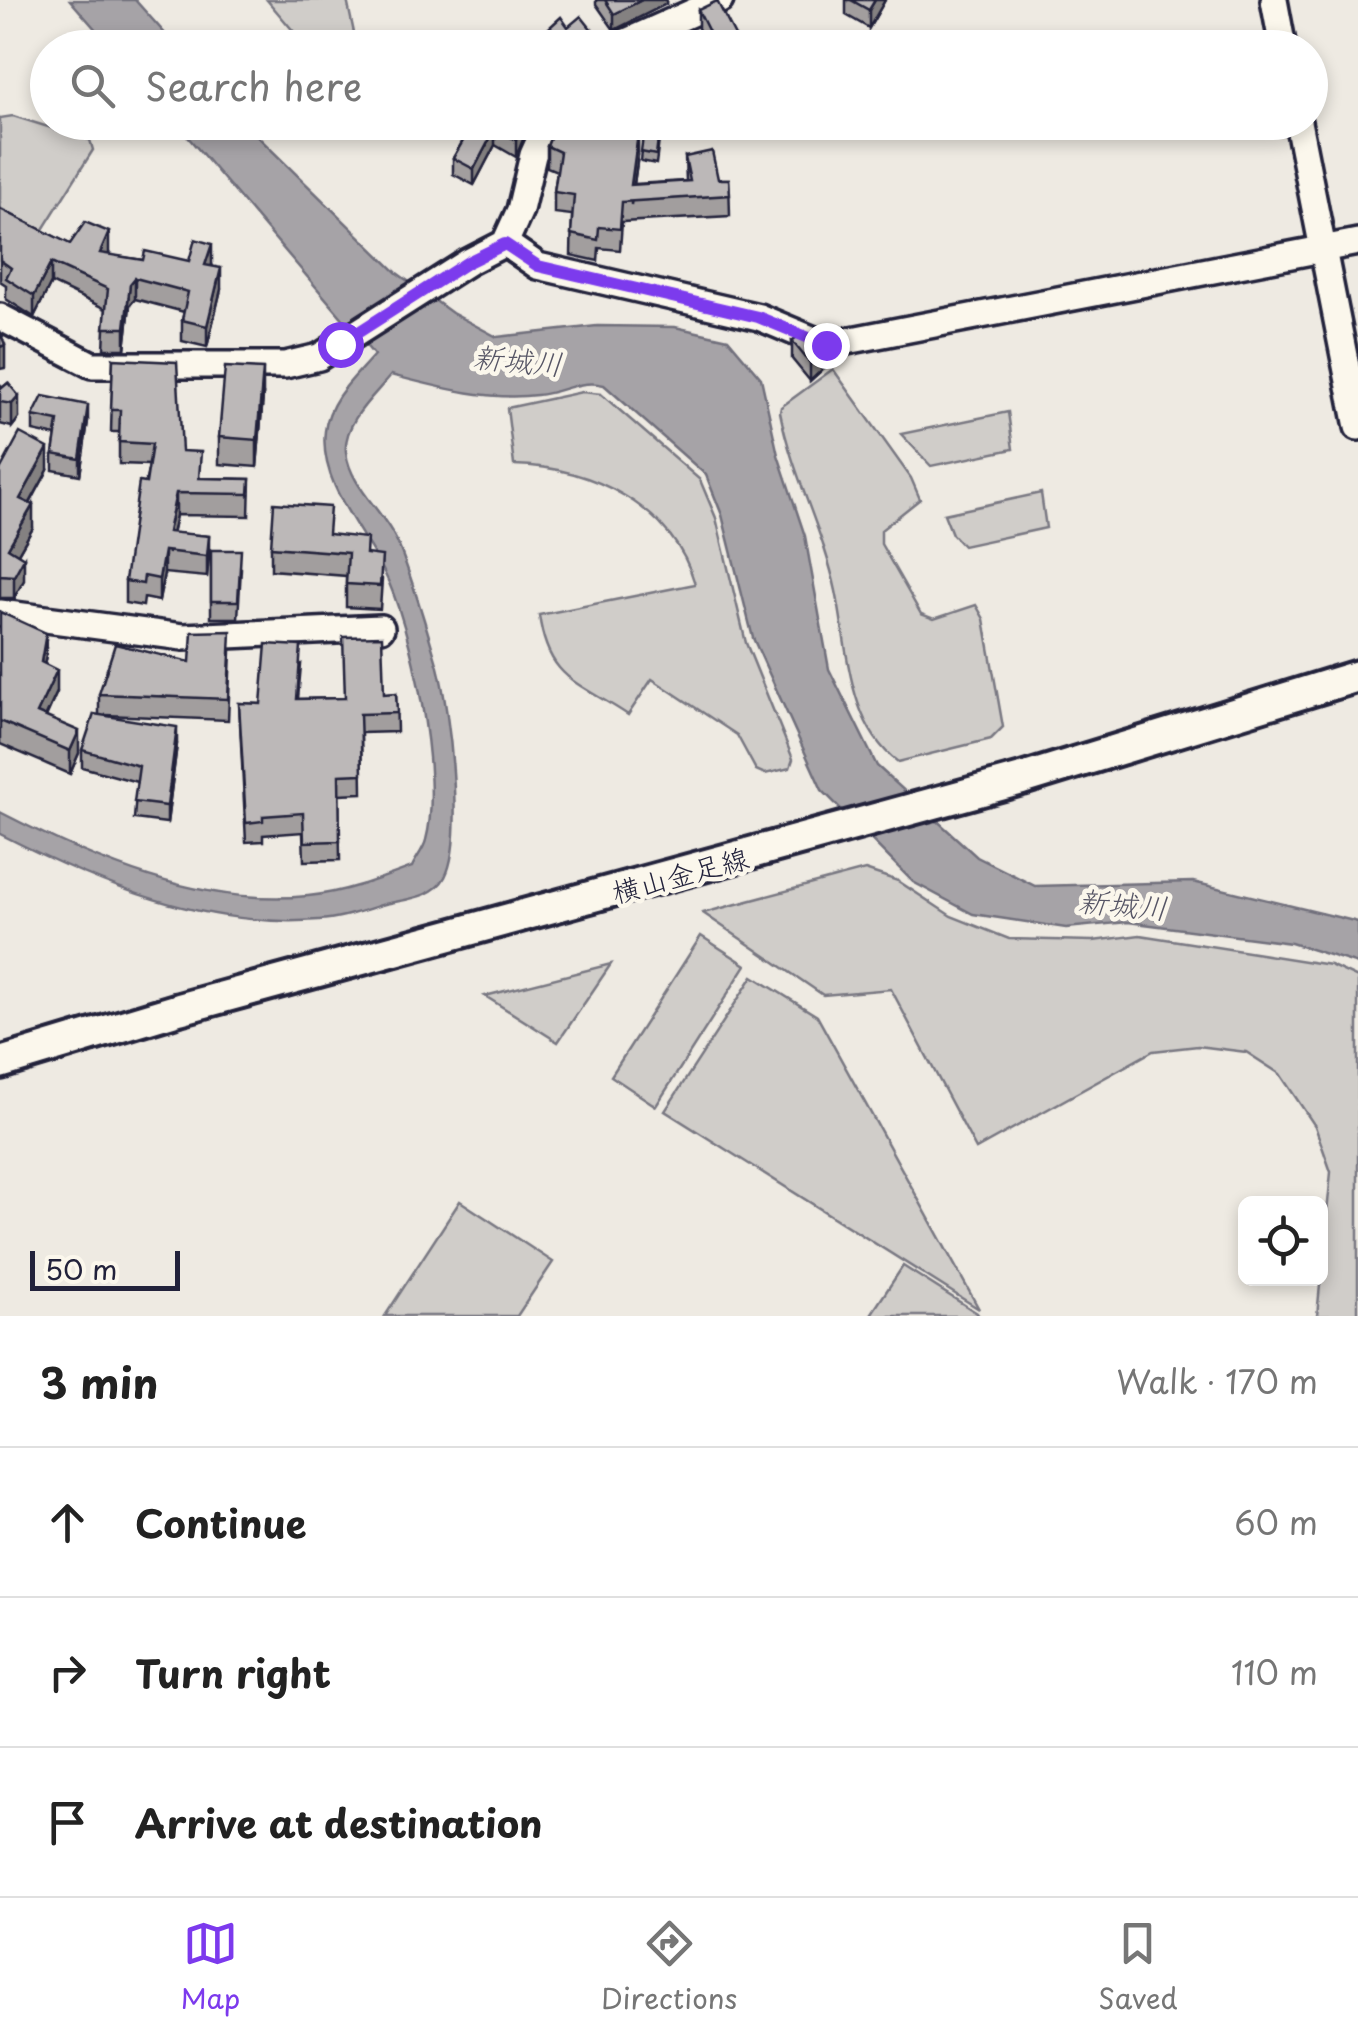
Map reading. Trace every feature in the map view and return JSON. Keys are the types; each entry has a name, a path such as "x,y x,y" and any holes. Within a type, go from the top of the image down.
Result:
{"street":[{"path":"653,30 720,0"},
{"path":"1274,0 1280,30"},
{"path":"0,317 92,364 285,365 319,357 468,262 505,244 520,210 540,140"},
{"path":"1301,140 1358,427"},
{"path":"505,244 538,266 758,317 826,345 1358,242"},
{"path":"0,613 183,637 381,628"},
{"name":"横山金足線","path":"0,1063 179,1008 1022,779 1358,676"}],"shaded area":[{"path":"267,0 347,0 353,30 293,30"},
{"path":"13,116 30,121 30,140 90,140 93,150 42,231 0,208 0,118"},
{"path":"833,369 911,478 920,499 881,530 881,544 921,614 934,619 976,605 984,619 1003,727 991,739 898,762 881,746 859,706 830,568 780,412 781,407"},
{"path":"582,392 601,394 700,480 716,518 746,643 793,759 790,768 765,774 756,770 737,735 652,679 628,715 568,677 550,653 539,615 695,584 668,533 625,496 572,473 514,465 507,408"},
{"path":"1008,412 1013,449 931,466 901,434"},
{"path":"1041,493 1046,528 963,546 952,534 944,514"},
{"path":"865,870 898,881 951,916 1009,939 1093,941 1140,935 1330,965 1358,978 1358,1316 1317,1316 1320,1286 1328,1286 1331,1172 1315,1126 1280,1074 1246,1052 1198,1046 1153,1051 976,1149 891,989 823,995 703,913"},
{"path":"701,936 746,965 656,1106 611,1076"},
{"path":"611,964 558,1042 485,996"},
{"path":"753,976 817,1016 979,1309 665,1111"},
{"path":"460,1201 553,1262 517,1316 385,1316"},
{"path":"903,1266 977,1313 979,1316 870,1316"}],"water":[{"path":"70,0 135,0 162,30 96,30"},
{"name":"新城川","path":"191,140 261,140 397,273 452,313 497,337 597,326 675,327 728,339 761,378 778,455 805,536 829,669 877,766 977,857 1035,886 1193,882 1358,922 1358,964 1291,943 1128,922 1066,928 973,914 913,882 822,790 753,638 722,515 706,475 604,385 595,384 537,395 500,396 463,392 391,375 349,430 349,465 398,544 420,605 442,687 453,774 454,834 445,877 434,889 327,919 277,921 235,917 194,910 114,886 0,834 0,812 72,847 149,876 188,887 268,898 348,889 412,867 426,840 431,780 414,664 394,595 335,486 325,450 327,419 332,409 374,355"}],"building":[{"path":"605,0 642,0 614,14"},
{"path":"851,0 875,0 869,10"},
{"path":"717,1 732,30 708,30 698,10"},
{"path":"581,16 592,30 547,30 561,17 568,27"},
{"path":"464,140 489,140 474,169 453,158"},
{"path":"550,140 637,140 631,185 690,181 685,157 712,151 718,179 729,179 730,195 622,202 620,229 599,227 598,240 571,234 574,195 554,192 560,152 547,146"},
{"path":"643,140 658,140 656,155 641,152"},
{"path":"0,209 70,244 85,222 109,232 100,253 143,260 145,251 189,261 195,239 212,244 205,265 221,268 207,326 182,320 188,292 135,278 130,284 125,328 104,328 108,289 51,263 34,296 6,278 11,268 0,260"},
{"path":"800,334 816,341 824,351 810,363 792,341"},
{"path":"113,359 177,362 182,451 201,452 199,478 250,479 249,494 176,493 168,532 209,536 207,556 164,551 159,579 144,576 143,584 125,581 139,482 146,483 152,444 119,442 120,410 111,410"},
{"path":"225,367 263,369 257,440 219,437"},
{"path":"8,383 19,396 12,404 0,402 0,384 2,388"},
{"path":"43,396 88,405 80,459 53,454 58,421 33,416"},
{"path":"20,433 48,448 20,499 33,505 8,548 24,558 14,576 0,575 0,470"},
{"path":"274,503 330,507 328,534 367,538 366,554 382,556 380,586 346,584 348,553 271,547"},
{"path":"211,550 241,550 238,601 211,601"},
{"path":"0,612 46,633 41,662 57,670 37,713 79,731 70,751 0,721"},
{"path":"231,631 228,699 99,694 115,644 190,662 192,632"},
{"path":"382,636 384,694 396,693 397,713 360,714 362,774 339,775 340,841 304,842 303,813 263,816 263,821 246,823 239,703 261,704 266,644 301,646 297,699 345,698 343,637"},
{"path":"94,714 177,727 167,806 134,802 139,766 82,750"}],"route":[{"path":"340,344 468,262 505,244 538,266 758,317 826,345"}]}
